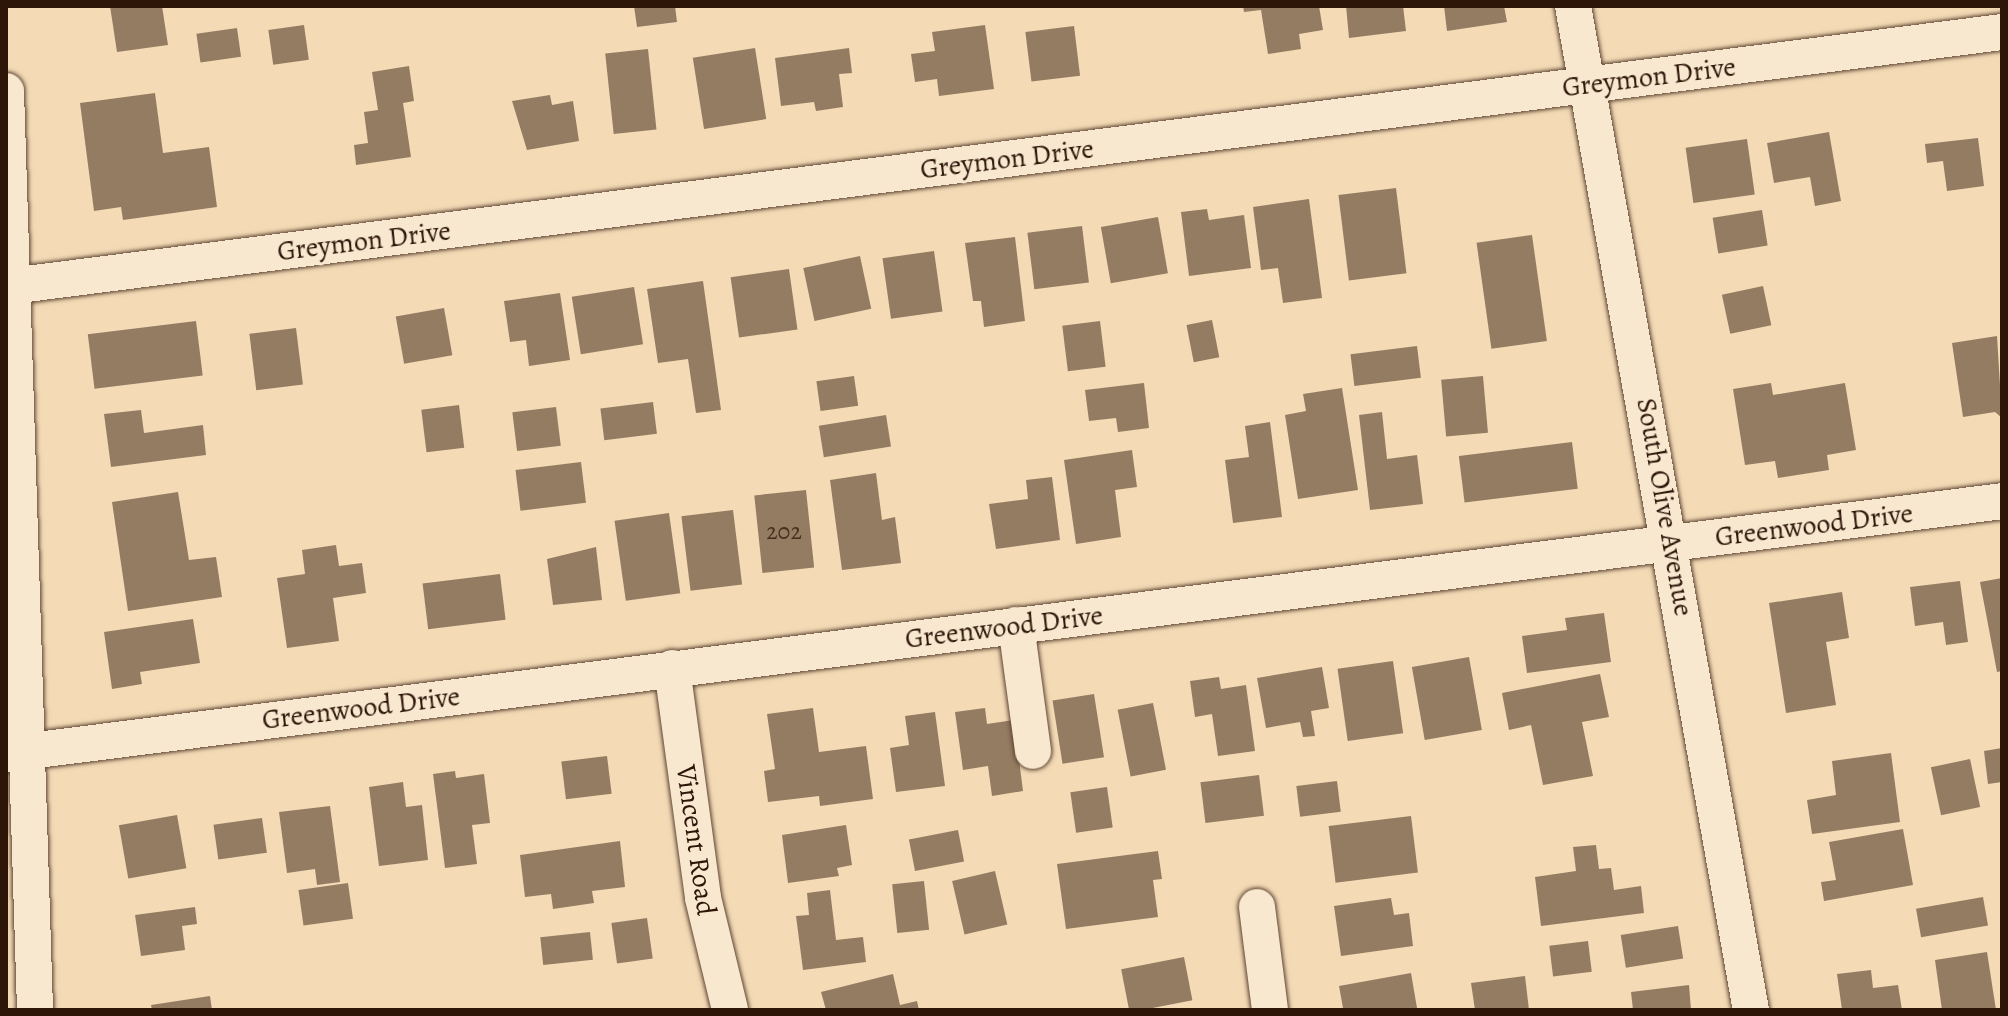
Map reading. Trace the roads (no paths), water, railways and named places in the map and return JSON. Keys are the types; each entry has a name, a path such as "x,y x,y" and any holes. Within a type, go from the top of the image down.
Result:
{"street":[{"name":"South Olive Avenue","path":"1573,6 1673,542 1751,1010"},
{"name":"Greymon Drive","path":"11,286 2002,32"},
{"path":"6,91 15,753 35,1010"},
{"name":"Greenwood Drive","path":"15,753 2002,501"},
{"path":"1016,625 1033,751"},
{"name":"Vincent Road","path":"672,668 707,923 730,1010"},
{"path":"1257,907 1270,1010"}]}
